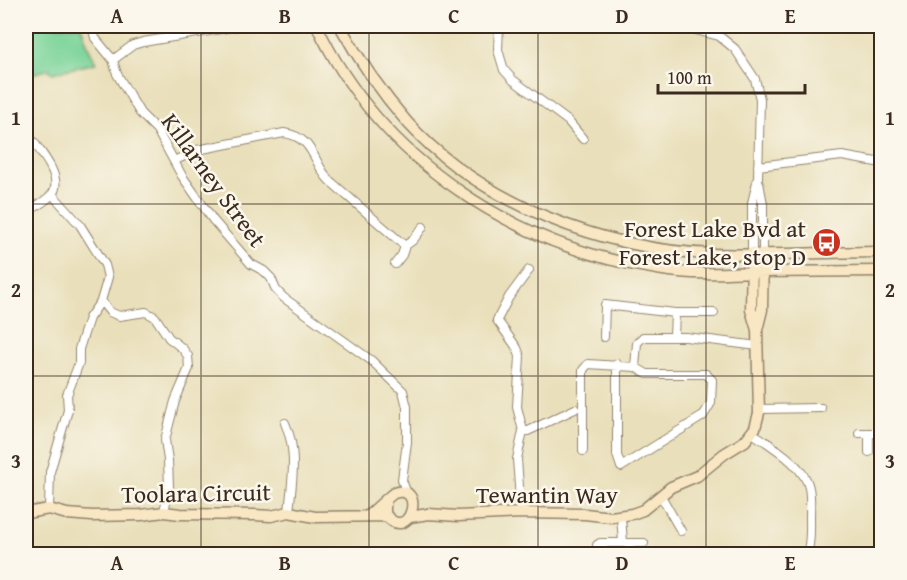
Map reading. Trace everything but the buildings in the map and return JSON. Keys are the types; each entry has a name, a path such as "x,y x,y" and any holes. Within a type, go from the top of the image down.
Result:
{"main road":[{"path":"317,26 350,83 378,118 412,154 470,199 509,222 548,240 630,265 665,271 698,273 882,271"},
{"path":"340,26 361,63 409,124 439,153 474,178 521,206 561,223 614,240 712,254 882,252"},
{"path":"752,433 758,420 759,409 757,330 751,310 757,272 757,253"},
{"name":"Tewantin Way","path":"410,517 428,514 458,516 521,513 621,516 643,510 671,487 707,469 724,454 745,441 752,433"},
{"path":"369,515 393,493 398,492 428,514"},
{"path":"385,502 384,509 387,516 401,522 410,517 412,513 410,499"},
{"name":"Toolara Circuit","path":"26,513 49,508 67,514 92,516 164,512 262,517 289,512 315,517 387,516"}],"street":[{"name":"Killarney Street","path":"92,26 94,39 113,60 117,74 140,113 157,130 182,176 213,220 251,264 271,278 276,290 284,298 372,361 403,391 407,442 402,480 393,493"},
{"path":"113,60 133,45 143,42 239,26"},
{"path":"499,26 498,50 504,70 513,80 568,121 583,139"},
{"path":"680,26 719,36 735,49 755,79 760,99 758,178 763,204 757,253"},
{"path":"26,131 52,168 56,184 52,194 26,213"},
{"path":"174,160 197,150 284,133 293,134 303,140 319,161 323,174 405,246"},
{"path":"758,166 842,156 882,163"},
{"path":"49,508 50,472 69,410 67,395 79,363 79,349 89,318 101,301 108,277 105,265 80,225 52,194"},
{"path":"395,264 405,246 414,240 423,227"},
{"path":"521,513 517,459 523,431 517,406 520,356 497,320 508,297 529,270"},
{"path":"101,301 110,312 119,316 146,312 155,317 169,338 183,348 188,356 189,368 175,401 165,440 169,487 164,512"},
{"path":"604,337 605,305 675,313 714,313"},
{"path":"674,336 675,313"},
{"path":"635,367 636,347 640,338 647,336 674,336 758,346"},
{"path":"583,451 584,367 592,363 617,364 635,367 647,374 706,374 712,381 712,397 709,407 703,416 621,467 617,455 617,364"},
{"path":"759,409 821,408"},
{"path":"523,431 575,409"},
{"path":"285,423 291,437 294,459 289,512"},
{"path":"752,433 771,445 805,478 809,488 810,544 807,555"},
{"path":"859,433 882,433"},
{"path":"869,433 869,452"},
{"name":"Killarney Street","path":"402,480 410,499"},
{"path":"660,496 681,531"},
{"path":"621,516 623,542"},
{"path":"597,555 598,544 644,543"}],"green space":[{"path":"26,26 81,26 96,63 52,73 49,69 26,76"}],"place":[{"name":"Forest Lake Bvd at Forest Lake, stop D","path":"827,242"}]}
